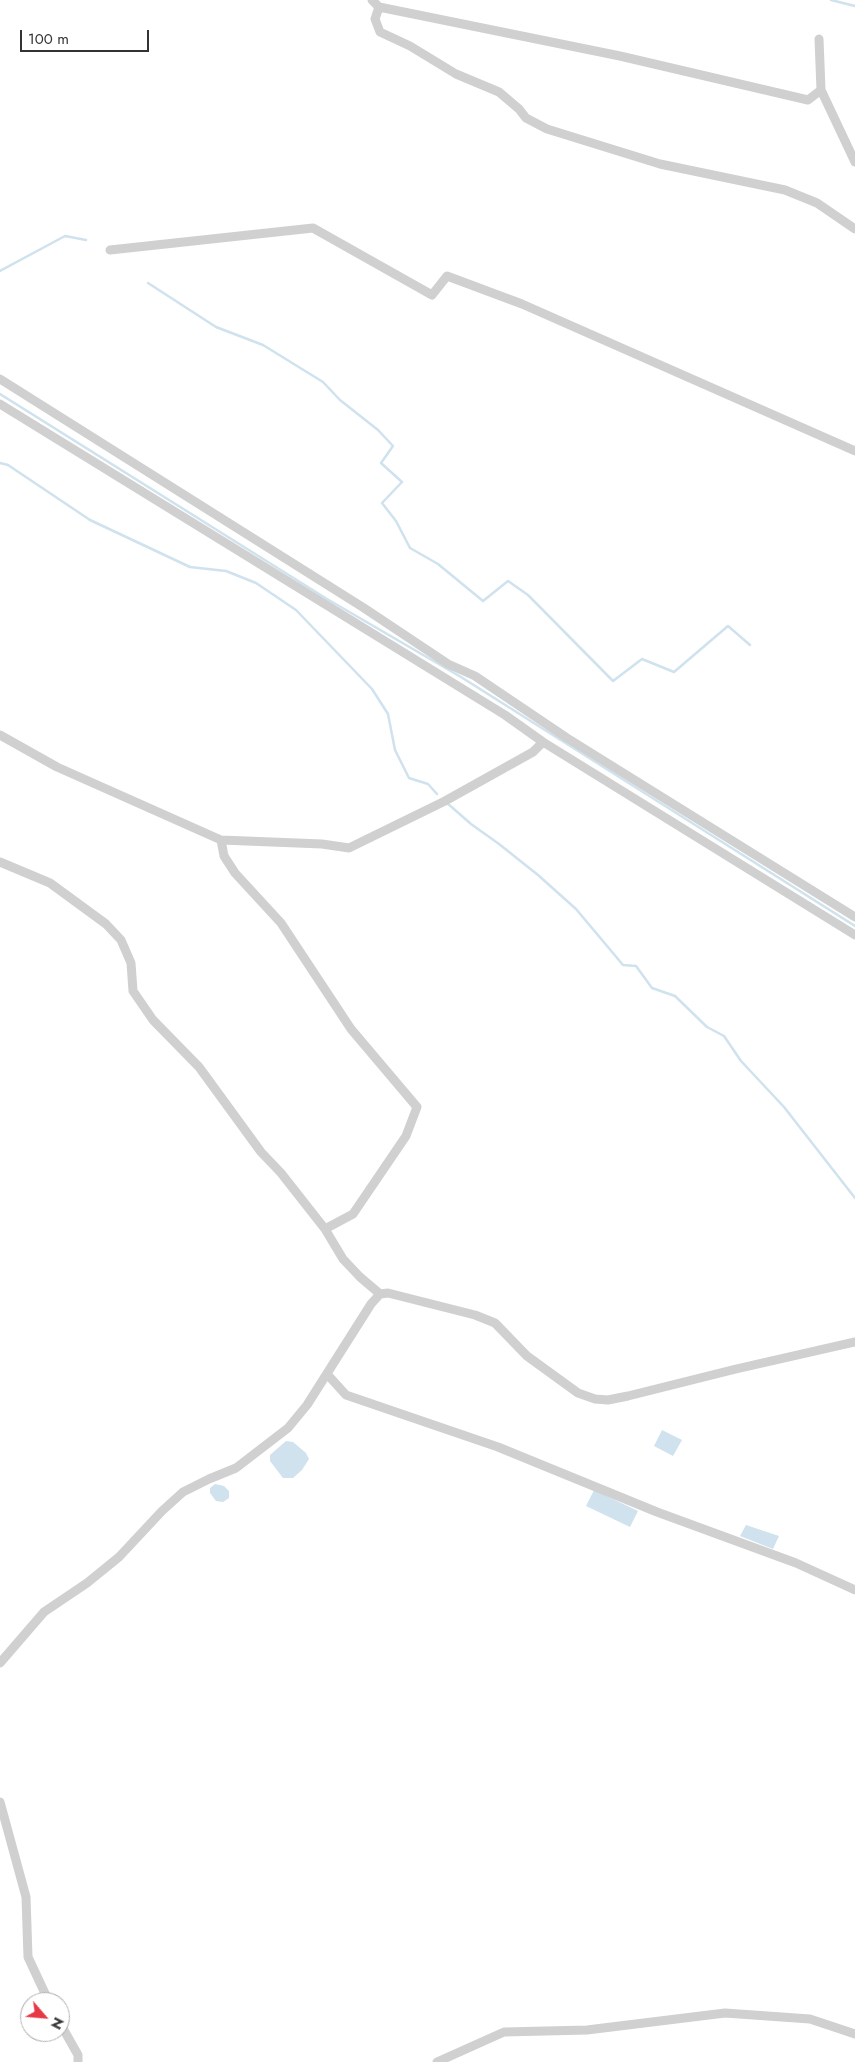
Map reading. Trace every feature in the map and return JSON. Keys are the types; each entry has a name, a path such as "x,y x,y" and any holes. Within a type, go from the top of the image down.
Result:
{"street":[{"path":"821,90 808,100 620,56 376,3 376,19 380,32 410,46 456,74 499,92 519,109 526,118 547,129 660,164 785,190 817,203 855,229"},
{"path":"819,39 821,90 855,162"},
{"path":"110,250 313,228 432,295 447,276 522,304 855,451"},
{"path":"0,379 364,608 448,664 475,676 567,738 855,917"},
{"path":"0,404 505,715 543,742 855,936"},
{"path":"0,735 57,767 221,840 322,844 349,848 445,801 532,752 543,742"},
{"path":"221,840 224,856 235,873 281,923 351,1029 417,1107 406,1136 353,1214 325,1229"},
{"path":"0,862 50,883 106,924 121,940 131,962 134,991 143,1006 158,1026 199,1067 261,1152 282,1173 325,1229 343,1259 380,1294"},
{"path":"0,1663 44,1612 87,1583 119,1557 162,1511 183,1492 236,1468 288,1428 307,1405 371,1304 380,1294 388,1293 476,1315 494,1323 527,1356 578,1392 595,1399 608,1400 628,1396 736,1368 855,1342"},
{"path":"327,1374 346,1395 498,1447 657,1512 796,1563 855,1590"},
{"path":"0,1802 26,1897 28,1957 44,1992"},
{"path":"437,2062 504,2032 587,2030 724,2013 810,2019 855,2034"},
{"path":"70,2041 78,2055 78,2062"}],"water":[{"path":"662,1430 682,1440 673,1456 654,1446"},
{"path":"286,1441 293,1442 306,1453 309,1459 302,1470 293,1478 283,1478 270,1461 270,1455"},
{"path":"215,1484 224,1486 229,1491 229,1498 223,1502 216,1501 210,1493 210,1488"},
{"path":"594,1490 638,1511 630,1527 586,1506"},
{"path":"746,1525 779,1536 773,1549 740,1536"}],"waterway":[{"path":"831,0 855,6"},
{"path":"0,271 65,236 86,240"},
{"path":"148,283 216,327 263,345 323,382 340,400 378,430 393,446 381,463 402,482 382,503 396,521 410,548 438,564 483,601 508,581 528,595 613,681 642,659 674,672 728,626 750,645"},
{"path":"0,394 327,599 461,677 855,926"},
{"path":"0,463 8,465 90,520 190,567 226,571 256,583 296,610 372,689 388,714 395,750 409,778 428,784 437,794"},
{"path":"447,803 471,824 538,875 576,909 623,965 636,966 652,988 675,996 707,1027 724,1036 741,1061 784,1107 855,1198"}]}
